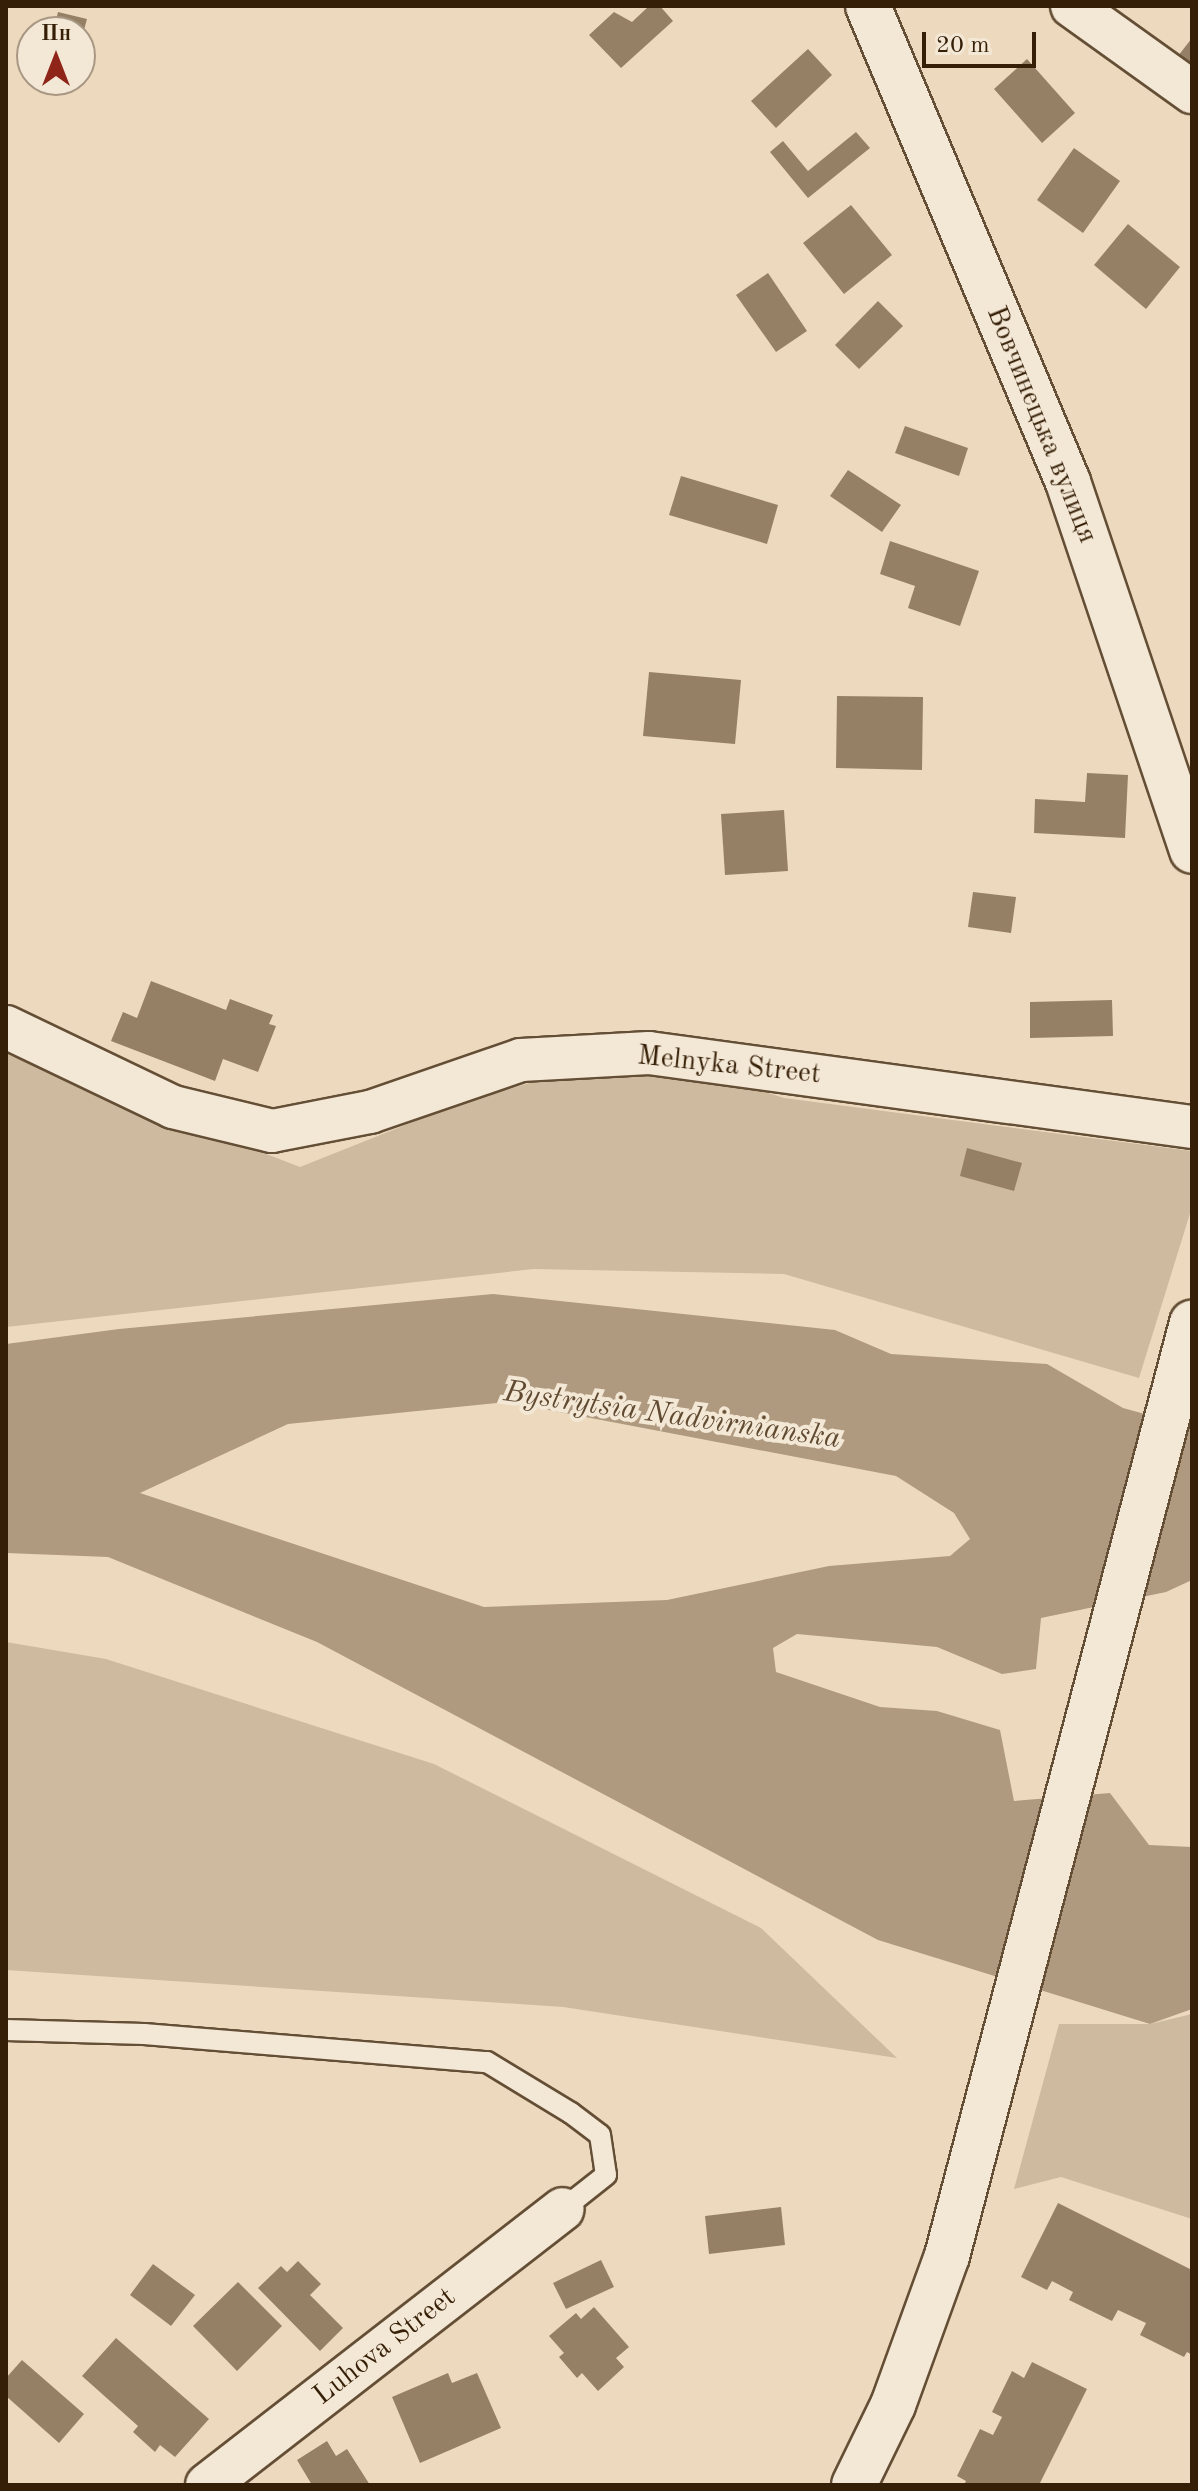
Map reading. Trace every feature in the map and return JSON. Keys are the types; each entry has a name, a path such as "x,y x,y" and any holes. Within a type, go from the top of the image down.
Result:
{"street":[{"name":"Вовчинецька вулиця","path":"868,6 1068,482 1192,851"},
{"path":"1072,6 1192,92"},
{"name":"Melnyka Street","path":"6,1027 173,1107 272,1131 370,1112 521,1060 649,1053 1192,1127"},
{"path":"854,2485 893,2405 960,2208 1192,1323"},
{"name":"Luhova Street","path":"207,2485 563,2209"}],"lane":[{"path":"6,2030 144,2034 487,2062 571,2113 600,2135 606,2175 563,2209"}],"shaded area":[{"path":"6,1054 300,1167 463,1102 575,1070 700,1071 784,1098 1192,1151 1192,1207 1139,1378 784,1274 534,1269 6,1327"},
{"path":"6,1642 106,1659 434,1764 761,1928 897,2058 563,2007 6,1970"},
{"path":"1192,2014 1192,2219 1061,2177 1014,2189 1059,2024 1150,2024"}],"water":[{"name":"Bystrytsia Nadvirnianska","path":"493,1294 835,1330 891,1354 1047,1364 1123,1408 1192,1427 1192,1580 1166,1592 1041,1618 1036,1669 1002,1674 937,1647 797,1634 773,1648 776,1672 880,1707 937,1711 1000,1730 1014,1801 1110,1793 1149,1845 1192,1847 1192,2009 1150,2024 878,1940 317,1642 108,1557 6,1553 6,1344 119,1329","holes":["507,1402 896,1476 954,1513 970,1539 950,1556 829,1566 667,1600 484,1607 140,1493 288,1424"]}],"building":[{"path":"649,6 660,6 673,21 621,68 589,35 614,12 632,22"},
{"path":"1192,38 1192,67 1178,56"},
{"path":"808,49 832,75 776,128 751,101"},
{"path":"1027,59 1075,113 1042,143 994,89"},
{"path":"856,132 870,148 808,198 770,152 783,141 808,171"},
{"path":"1074,148 1120,181 1083,233 1037,200"},
{"path":"851,205 892,255 844,294 803,243"},
{"path":"1128,224 1180,267 1146,309 1094,265"},
{"path":"768,273 807,331 776,352 736,295"},
{"path":"878,301 903,326 859,369 835,345"},
{"path":"905,426 968,448 959,476 895,453"},
{"path":"848,470 901,505 882,532 830,496"},
{"path":"681,476 778,505 767,544 669,515"},
{"path":"890,541 979,571 960,626 908,608 915,586 880,574"},
{"path":"649,672 741,680 735,744 643,736"},
{"path":"837,696 923,697 922,770 836,768"},
{"path":"1087,773 1128,775 1125,838 1034,833 1035,799 1085,802"},
{"path":"784,810 788,871 725,875 721,814"},
{"path":"973,892 1016,897 1011,933 968,927"},
{"path":"151,981 226,1010 230,999 273,1015 269,1024 276,1026 258,1072 223,1059 215,1081 111,1041 123,1012 137,1018"},
{"path":"1112,1000 1113,1036 1030,1038 1030,1002"},
{"path":"967,1148 1022,1163 1014,1191 960,1176"},
{"path":"1058,2203 1192,2270 1192,2355 1187,2352 1184,2357 1140,2335 1146,2323 1118,2310 1112,2321 1069,2300 1073,2292 1052,2281 1047,2290 1021,2277"},
{"path":"781,2207 785,2245 709,2254 705,2216"},
{"path":"601,2260 614,2287 566,2309 553,2283"},
{"path":"298,2261 321,2284 310,2295 343,2328 320,2351 258,2288 281,2266 287,2272"},
{"path":"153,2264 195,2295 171,2326 130,2295"},
{"path":"238,2282 282,2326 237,2371 193,2326"},
{"path":"594,2307 629,2347 616,2358 624,2367 598,2391 582,2373 577,2378 559,2357 564,2353 549,2336 576,2313 581,2319"},
{"path":"116,2338 209,2419 175,2457 160,2445 155,2452 133,2432 138,2426 82,2376"},
{"path":"22,2360 84,2414 59,2443 6,2396 6,2378"},
{"path":"1032,2362 1087,2389 1039,2485 964,2485 966,2481 957,2476 980,2429 993,2435 1002,2417 992,2412 1012,2371 1024,2378"},
{"path":"448,2373 452,2383 477,2373 501,2428 420,2463 392,2397"},
{"path":"327,2441 336,2456 347,2449 370,2485 312,2485 297,2460"}]}
